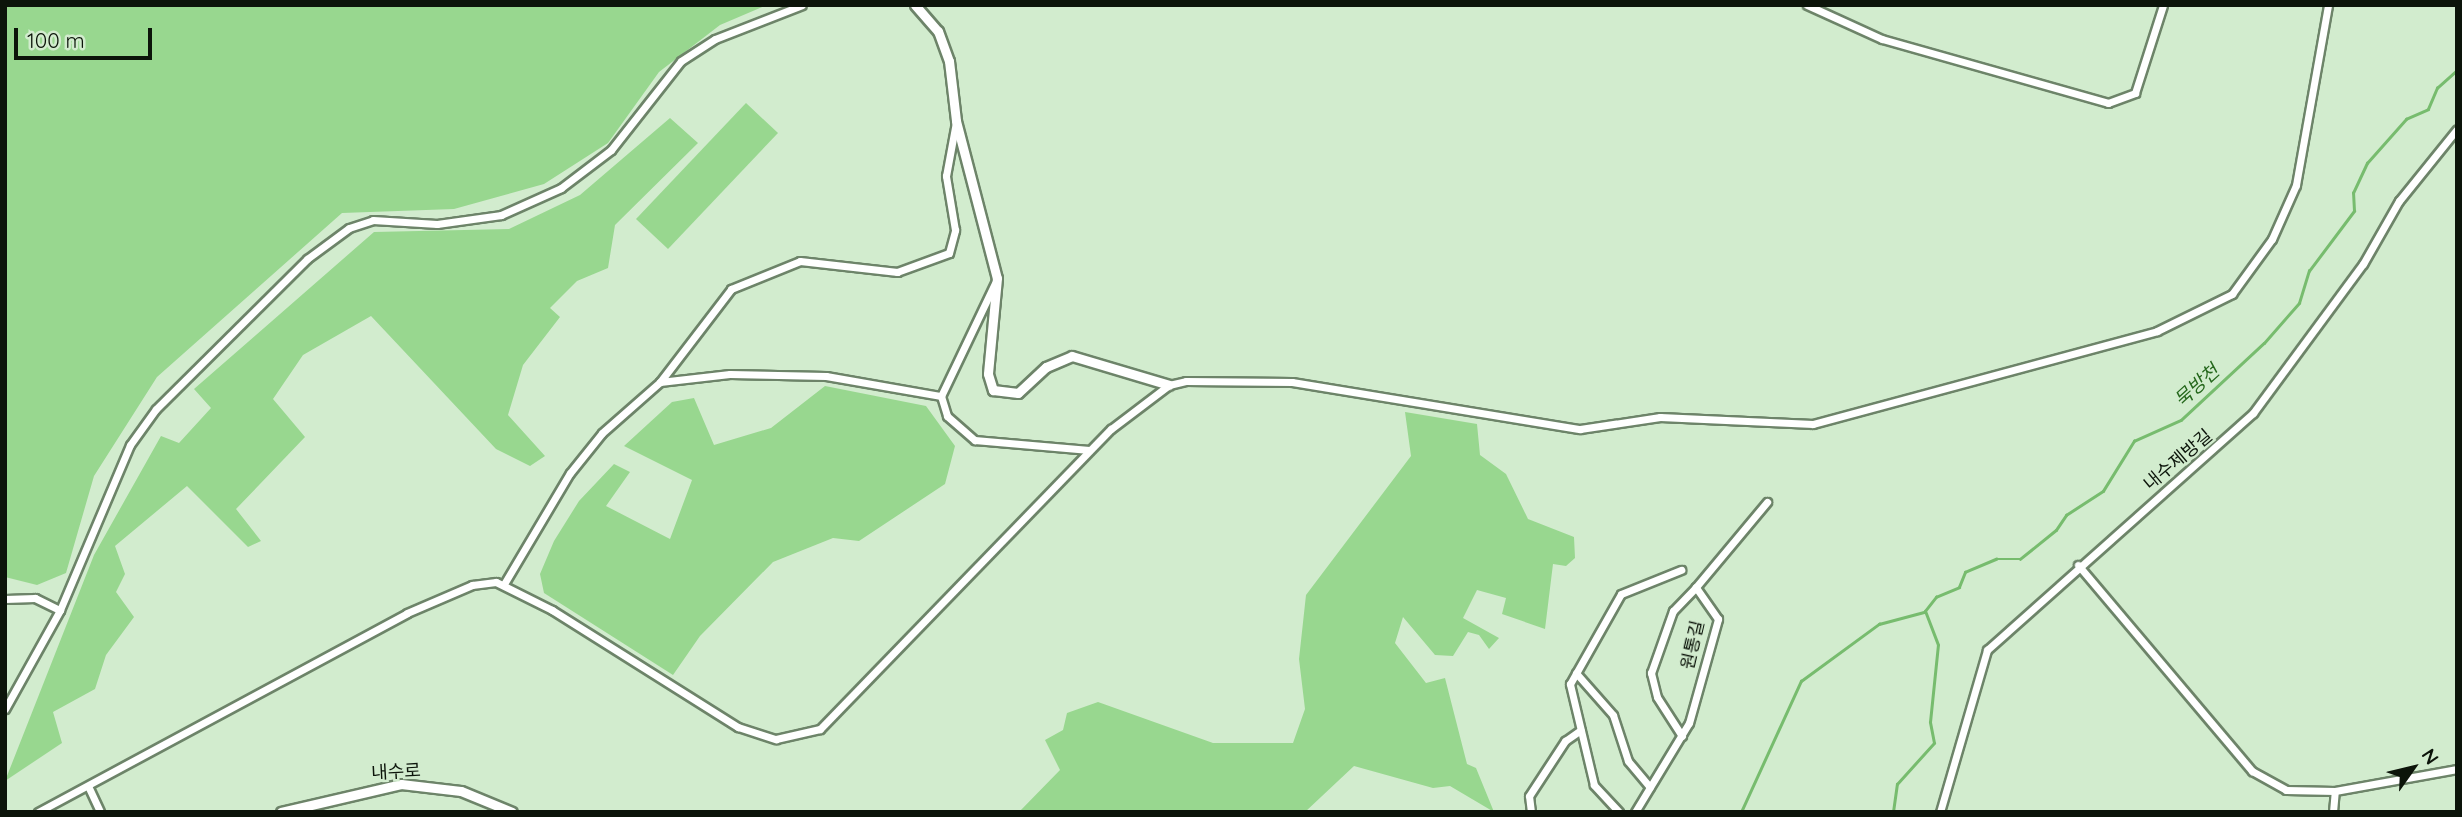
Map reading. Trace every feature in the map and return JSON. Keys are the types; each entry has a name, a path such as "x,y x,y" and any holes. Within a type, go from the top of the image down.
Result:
{"street":[{"path":"5,709 60,610 130,445 156,409 307,259 349,228 373,220 465,221 501,215 561,188 611,150 681,61 715,38 802,5"},
{"path":"915,5 938,31 949,61 956,121 998,278 988,374 993,390 1006,397 1018,393 1058,358 1072,356 1169,386 1230,378 1292,382 1580,429 1660,416 1813,424 2157,331 2232,294 2272,239 2296,185 2328,5"},
{"path":"1807,5 1882,39 2108,103 2123,103 2135,93 2163,5"},
{"path":"504,584 570,473 602,433 660,382 731,289 800,261 905,271 949,253 955,229 946,176 956,121"},
{"name":"내수제방길","path":"1940,812 1980,662 2005,629 2253,413 2363,264 2399,201 2457,129"},
{"path":"998,278 941,396 947,416 965,437 1089,450"},
{"path":"660,382 730,373 826,376 941,396"},
{"path":"38,812 89,788 407,613 472,585 504,584 738,727 776,739 799,737 837,716 1089,450 1169,386"},
{"path":"1682,736 1657,697 1651,673 1673,611 1767,502"},
{"path":"2078,565 2252,771 2286,790 2335,791 2457,769"},
{"path":"1619,812 1594,785 1570,690 1576,673 1621,594 1681,570"},
{"name":"원통길","path":"1635,812 1682,736 1718,619 1696,587"},
{"path":"5,599 35,598 60,610"},
{"path":"1576,673 1613,715 1629,761 1650,787"},
{"path":"1531,812 1529,796 1565,741 1581,730"},
{"name":"내수로","path":"281,812 401,784 461,791 512,812"},
{"path":"89,788 100,812"},
{"path":"2333,812 2335,791"}],"green space":[{"path":"5,5 767,5 720,25 659,72 608,143 544,184 454,209 342,213 157,377 94,476 66,573 37,585 5,577"},
{"path":"746,103 778,133 668,249 636,219"},
{"path":"670,118 698,143 615,225 608,268 577,281 550,308 560,317 523,365 508,415 545,456 530,466 496,449 371,316 303,355 273,399 305,437 236,509 261,541 248,547 187,486 115,546 125,574 116,592 134,617 106,655 95,689 53,712 62,743 5,781 94,555 161,436 179,443 211,408 194,389 374,232 509,229 580,195"},
{"path":"825,386 926,406 955,446 945,484 859,541 833,538 773,562 700,636 673,675 544,593 540,574 554,541 579,501 614,464 630,472 606,506 670,539 692,480 624,446 672,402 694,398 714,445 771,428"},
{"path":"1405,412 1477,424 1480,455 1506,474 1528,519 1574,537 1575,558 1566,566 1553,564 1545,629 1502,614 1506,598 1477,590 1463,618 1499,638 1489,649 1479,635 1468,632 1453,656 1435,655 1403,617 1395,643 1426,683 1445,678 1467,764 1476,768 1494,812 1450,786 1433,788 1354,766 1305,812 1019,812 1060,770 1045,740 1063,730 1067,713 1098,702 1213,743 1293,743 1305,709 1299,659 1306,595 1411,456"}],"waterway":[{"name":"묵방천","path":"1893,812 1897,784 1934,743 1930,722 1938,645 1925,611 1936,597 1959,587 1965,572 1996,559 2020,559 2056,530 2066,515 2103,491 2134,441 2181,420 2264,343 2299,303 2309,271 2354,211 2353,193 2367,163 2406,119 2428,109 2437,88 2457,70"},
{"path":"1741,812 1801,681 1879,624 1924,612"}]}
